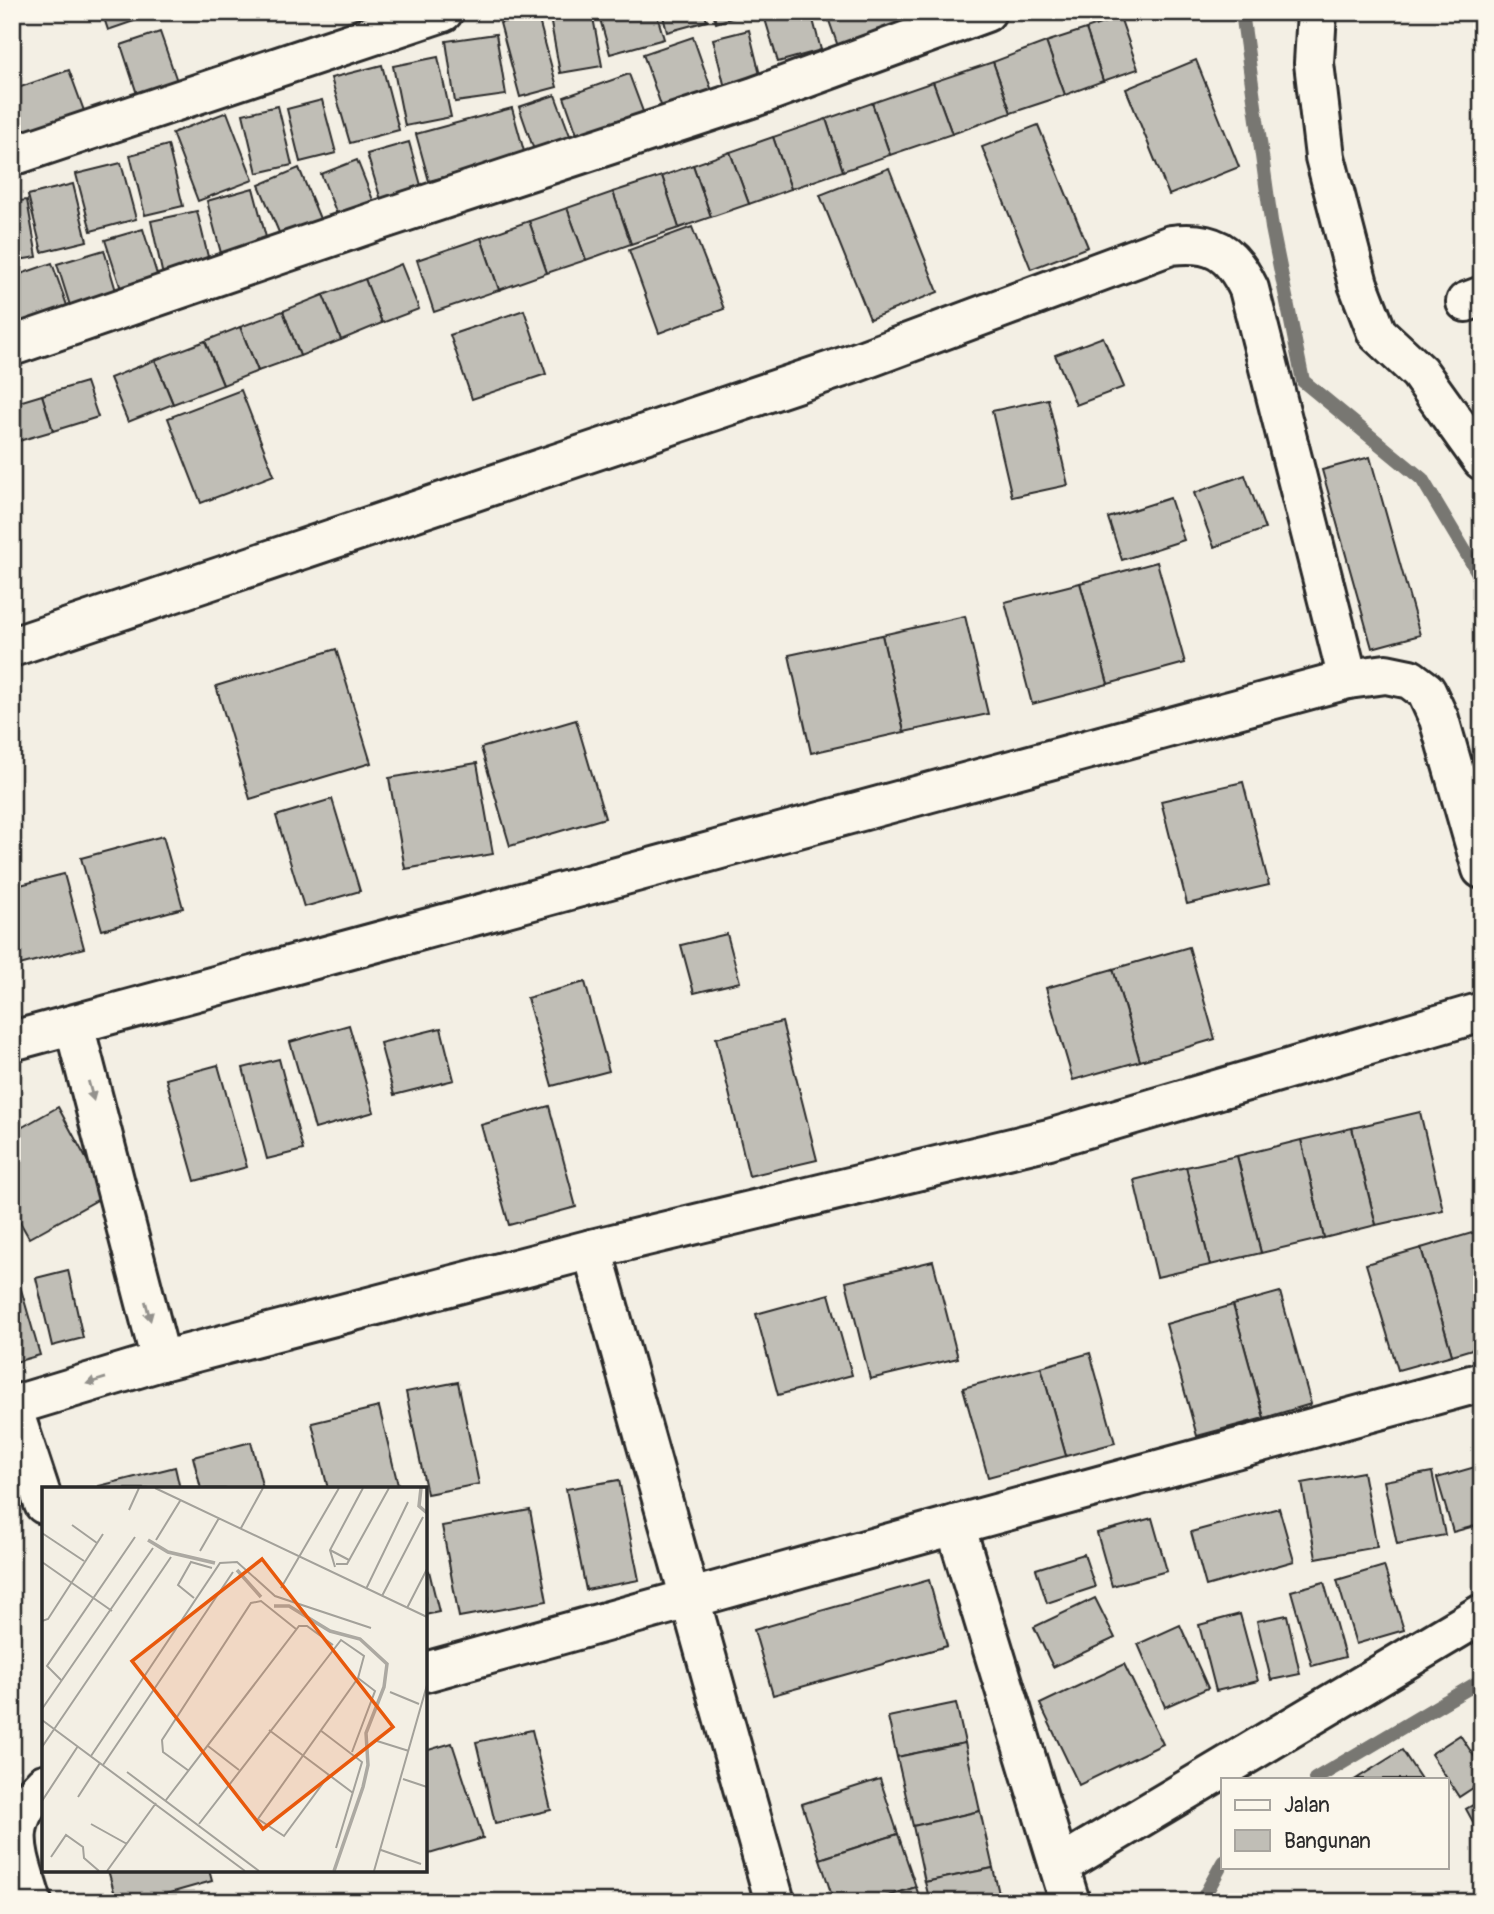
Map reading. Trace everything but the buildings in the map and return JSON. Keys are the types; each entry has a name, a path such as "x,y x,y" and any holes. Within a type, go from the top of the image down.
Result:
{"street":[{"path":"12,156 443,12"},
{"path":"12,346 377,221 754,97 986,12"},
{"path":"1317,12 1314,63 1325,157 1357,284 1377,333 1419,373 1482,460"},
{"path":"12,647 852,364 1171,245 1194,242 1211,247 1228,257 1241,272 1249,289 1348,679"},
{"path":"12,1041 1348,679 1386,674 1410,679 1426,691 1439,719 1482,869"},
{"path":"42,1498 12,1406 161,1361 592,1249 1049,1139 1482,1012"},
{"path":"74,1025 161,1361"},
{"path":"592,1249 691,1599 772,1901"},
{"path":"427,1671 1482,1382"},
{"path":"955,1525 1065,1884 1221,1783"},
{"path":"1229,1778 1482,1614"},
{"path":"32,1902 16,1848 18,1818 42,1786"}],"waterway":[{"path":"1242,12 1272,228 1303,381 1422,479 1481,578 1482,584"},
{"path":"1317,1778 1482,1680"},
{"path":"1201,1902 1221,1866"}]}
